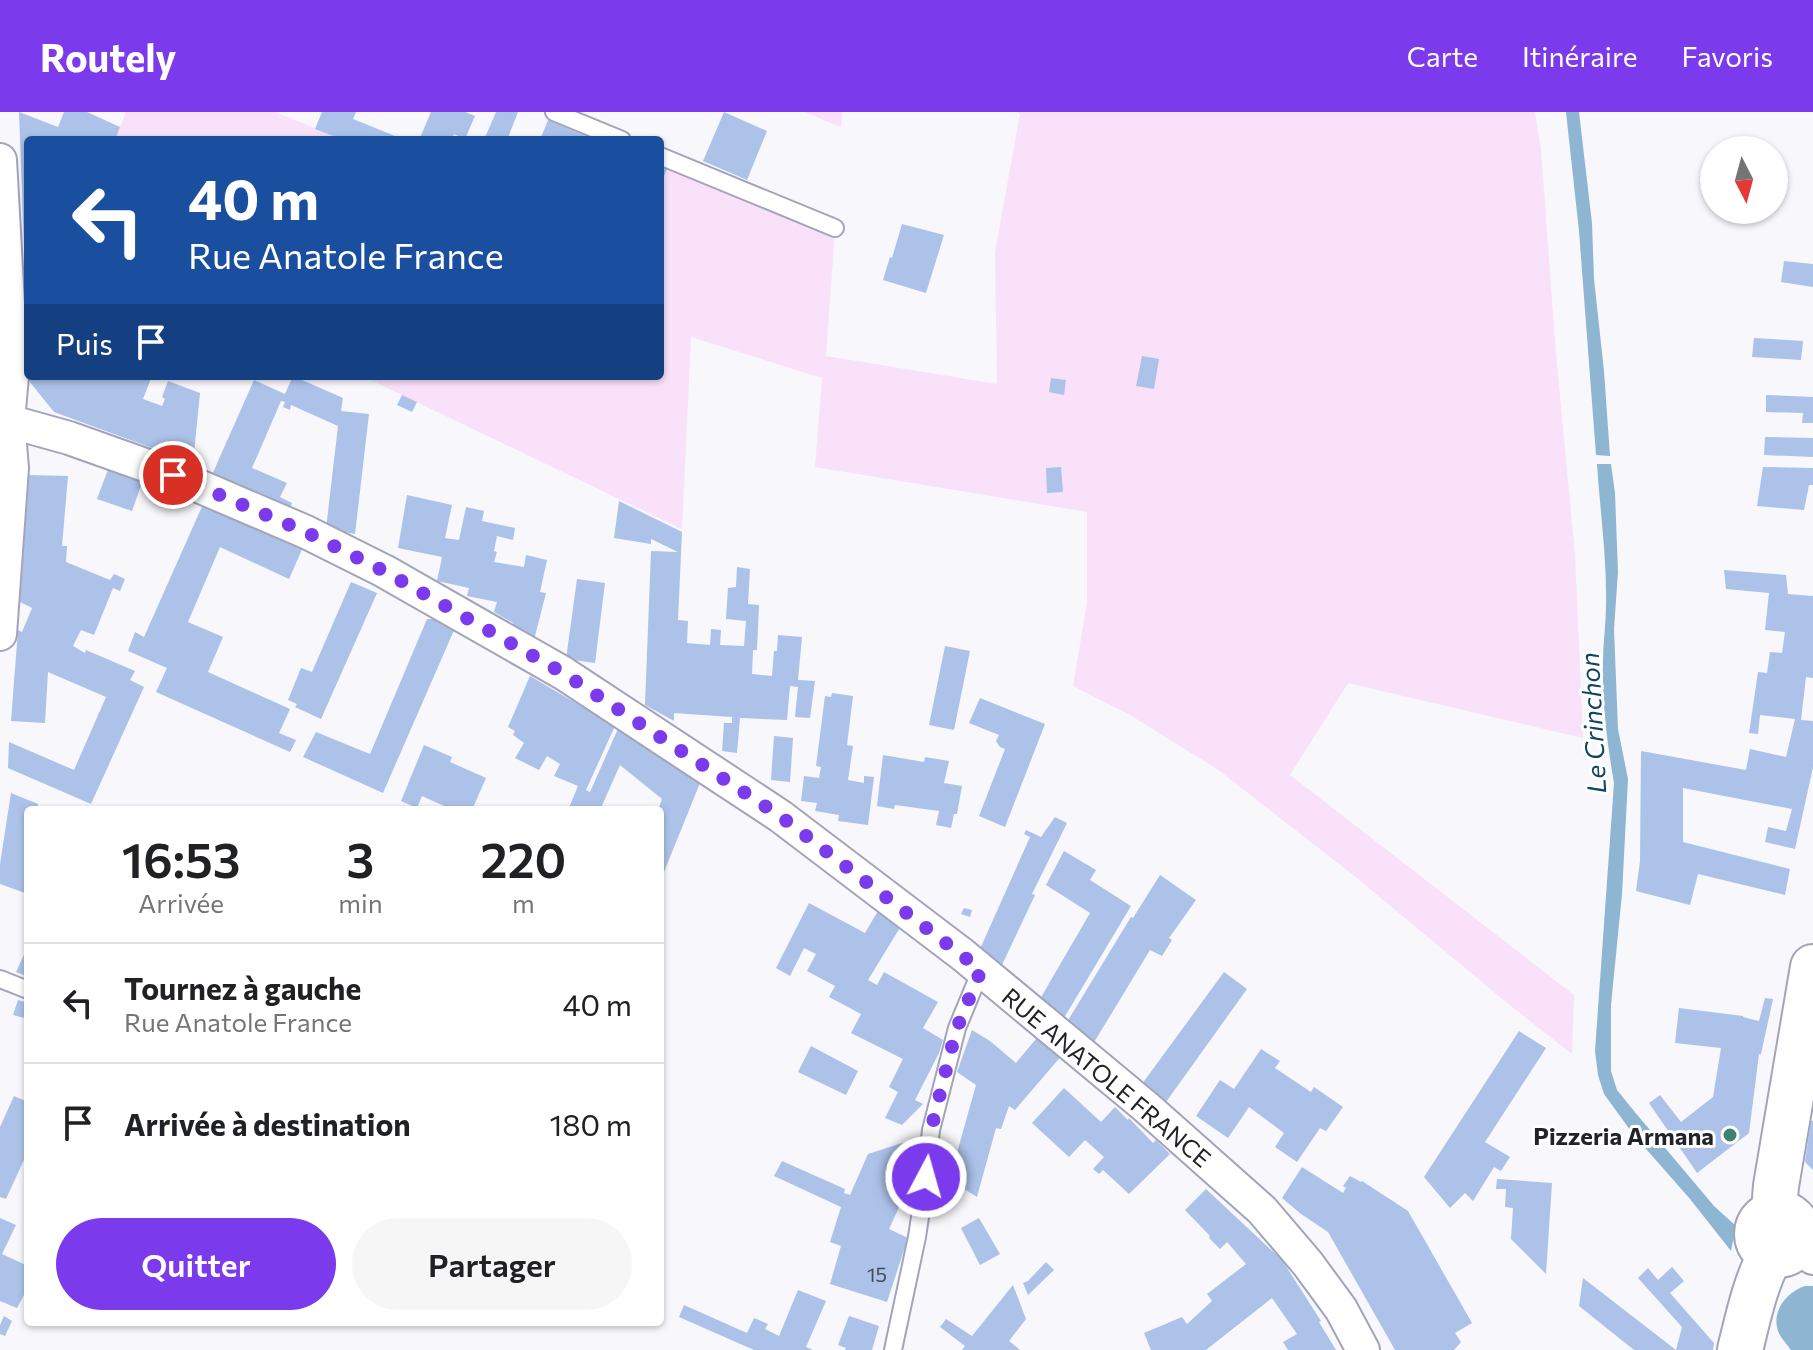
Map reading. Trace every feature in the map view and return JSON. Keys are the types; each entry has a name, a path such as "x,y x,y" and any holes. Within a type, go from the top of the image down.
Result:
{"street":[{"path":"0,160 12,376 4,422 12,468 0,634"},
{"name":"RUE ANATOLE FRANCE","path":"4,422 69,438 173,475 306,532 384,571 563,673 780,816 981,970 1146,1107 1262,1210 1341,1309 1363,1350"},
{"path":"1740,1350 1757,1289 1789,1243 1775,1198 1776,1186 1813,967"}],"lane":[{"path":"554,112 612,136"},
{"path":"664,158 835,228"},
{"path":"893,1350 917,1237 931,1130 957,1028 981,970"},
{"path":"0,979 24,988"}],"shaded area":[{"path":"126,112 275,112 334,136 117,136"},
{"path":"804,112 842,112 841,127"},
{"path":"1017,112 1535,112 1541,149 1575,555 1583,738 1348,683 1290,775 1574,995 1572,1054 1352,874 1217,769 1130,715 1073,686 1087,603 1087,512 815,467 822,378 691,337 682,529 370,380 664,380 664,178 672,161 835,228 826,356 997,384 995,252 1020,114"}],"water":[{"path":"1566,112 1579,112 1592,223 1610,456 1596,455 1579,231"},
{"path":"1597,464 1611,464 1615,493 1618,572 1614,629 1618,729 1628,779 1622,894 1611,1005 1611,1071 1617,1090 1714,1206 1736,1226 1731,1251 1633,1134 1604,1094 1598,1075 1595,1051 1614,783 1603,692 1606,587"},
{"path":"1805,1286 1813,1286 1813,1350 1791,1350 1778,1330 1777,1313 1788,1296"}],"building":[{"path":"19,112 58,127 64,112 87,112 120,127 117,136 24,136 24,246"},
{"path":"322,112 356,112 353,119 395,136 333,136 315,129"},
{"path":"431,112 465,112 475,116 466,136 421,136"},
{"path":"496,112 518,112 509,136 486,136"},
{"path":"724,112 767,131 747,180 703,161"},
{"path":"548,120 586,136 542,136"},
{"path":"902,224 944,235 926,293 883,280"},
{"path":"1784,261 1813,264 1813,287 1781,282"},
{"path":"1754,338 1803,341 1801,360 1752,357"},
{"path":"1142,356 1159,359 1154,389 1136,386"},
{"path":"1051,378 1066,380 1064,395 1049,392"},
{"path":"28,380 150,380 143,399 162,406 168,381 200,393 193,463 54,412"},
{"path":"254,380 285,394 291,380 302,380 343,398 341,411 369,414 355,534 326,529 338,426 291,405 290,410 283,407 285,402 281,401 252,468 287,483 280,497 292,503 289,512 211,477"},
{"path":"402,395 417,402 412,412 397,405"},
{"path":"1766,395 1813,397 1813,423 1802,423 1803,413 1766,412"},
{"path":"1765,437 1813,438 1813,457 1764,455"},
{"path":"109,467 143,480 132,511 97,499"},
{"path":"1061,467 1063,492 1047,493 1046,468"},
{"path":"1763,467 1813,468 1813,485 1809,485 1804,510 1757,506"},
{"path":"29,475 68,476 62,546 67,546 66,562 110,580 114,574 125,579 120,591 113,588 94,635 81,630 73,646 135,671 130,680 144,687 91,804 8,768 9,742 74,770 106,697 48,672 45,723 11,721 18,630 22,632 32,608 20,602"},
{"path":"407,495 452,505 445,538 459,540 466,507 484,511 482,521 515,528 513,540 497,536 494,562 524,567 526,555 547,560 540,592 546,593 534,640 512,628 513,623 494,612 497,602 467,596 469,588 437,581 442,557 398,548"},
{"path":"619,501 682,532 678,620 688,621 687,643 710,645 711,629 721,630 720,645 744,646 746,621 726,619 728,588 736,587 737,567 750,569 748,604 759,605 757,650 753,650 752,674 772,676 778,635 802,637 798,680 815,681 810,718 795,717 798,687 790,686 787,720 740,718 737,753 722,751 724,723 732,723 732,717 674,713 674,721 645,705 651,551 678,552 651,539 651,544 614,538"},
{"path":"204,502 304,545 289,579 220,547 188,622 223,637 208,672 290,709 279,733 296,740 290,752 156,692 167,668 128,651 135,632 144,637"},
{"path":"1724,570 1786,575 1788,594 1813,596 1813,678 1806,677 1801,720 1813,721 1813,767 1795,849 1765,842 1768,827 1786,831 1792,809 1683,788 1683,842 1790,869 1785,895 1698,874 1690,905 1636,891 1640,861 1641,751 1746,770 1750,749 1786,757 1795,719 1760,715 1758,734 1749,733 1758,672 1767,673 1770,652 1782,653 1785,632 1765,630 1769,593 1726,589"},
{"path":"577,579 605,583 595,663 566,659"},
{"path":"351,582 377,593 321,719 295,707 297,704 288,700 301,668 312,672"},
{"path":"427,619 455,628 383,793 303,757 316,732 370,754"},
{"path":"945,646 970,651 954,730 929,725"},
{"path":"530,676 615,726 586,790 590,792 621,722 702,778 664,872 664,806 659,806 662,799 620,765 602,806 570,806 578,786 554,776 560,764 547,756 539,770 515,758 524,743 508,727"},
{"path":"832,693 853,696 847,745 853,746 848,780 864,783 864,776 874,777 868,825 838,821 839,815 815,811 817,803 801,801 804,776 819,778 821,767 816,766 825,696 831,697"},
{"path":"980,698 1045,724 1005,827 979,816 1005,749 996,741 999,735 969,723"},
{"path":"774,736 793,738 790,782 771,780"},
{"path":"424,745 452,757 450,762 486,778 474,806 444,806 422,796 418,806 401,801"},
{"path":"883,755 924,762 925,757 949,761 944,783 962,786 951,828 936,825 939,811 895,805 894,809 877,806"},
{"path":"11,793 38,804 24,806 24,893 0,884 0,864"},
{"path":"1055,817 1067,823 1002,965 980,949 1030,837 1024,834 1026,830 1041,837"},
{"path":"1064,851 1096,870 1090,880 1131,906 1064,1018 1040,999 1090,913 1046,885"},
{"path":"1160,875 1196,900 1169,938 1172,940 1162,956 1150,950 1093,1044 1067,1022"},
{"path":"809,903 865,933 879,909 901,926 868,980 877,985 884,972 938,1002 923,1028 943,1040 915,1100 923,1104 902,1125 885,1118 898,1092 889,1087 903,1059 851,1033 861,1014 829,997 835,986 807,971 816,954 804,948 790,976 776,968"},
{"path":"964,908 972,910 970,917 961,914"},
{"path":"24,955 24,975 16,972"},
{"path":"1224,972 1247,989 1166,1102 1142,1084"},
{"path":"1765,998 1773,999 1759,1054 1749,1133 1697,1173 1649,1103 1660,1095 1681,1122 1713,1097 1721,1048 1675,1043 1679,1008 1759,1021"},
{"path":"18,1000 24,1002 24,1018 13,1015"},
{"path":"972,1030 1016,1063 1040,1034 1063,1054 1015,1110 1009,1106 1001,1129 996,1128 977,1197 942,1175 943,1170 951,1174 976,1085 957,1072"},
{"path":"1519,1031 1546,1048 1485,1142 1510,1157 1501,1171 1494,1167 1473,1201 1465,1193 1450,1208 1424,1177"},
{"path":"811,1046 858,1071 846,1095 798,1072"},
{"path":"1261,1049 1280,1061 1275,1068 1311,1092 1314,1087 1343,1107 1326,1131 1320,1128 1297,1162 1275,1147 1284,1133 1249,1107 1228,1138 1196,1116 1220,1080 1234,1089"},
{"path":"1064,1088 1101,1122 1115,1107 1153,1143 1156,1140 1170,1154 1129,1194 1103,1170 1099,1174 1093,1169 1104,1157 1085,1140 1069,1157 1032,1123"},
{"path":"14,1096 24,1100 24,1160 6,1199 0,1197 0,1127"},
{"path":"1813,1121 1813,1170 1805,1162"},
{"path":"902,1143 917,1149 914,1175 889,1229 908,1238 887,1302 830,1284 841,1246 830,1242 841,1207 774,1176 782,1161 845,1189 844,1193 850,1195 868,1154"},
{"path":"1302,1167 1343,1193 1346,1188 1343,1186 1350,1176 1408,1211 1472,1323 1455,1333 1461,1342 1454,1350 1395,1350 1328,1232 1282,1198"},
{"path":"1497,1179 1552,1183 1546,1274 1511,1239 1513,1208 1505,1207 1506,1189 1496,1189"},
{"path":"1206,1189 1282,1260 1336,1350 1288,1350 1283,1342 1297,1334 1272,1298 1206,1350 1151,1350 1144,1333 1182,1317 1187,1324 1212,1301 1207,1294 1246,1264 1227,1242 1220,1249 1185,1210"},
{"path":"0,1218 16,1225 2,1254 24,1264 24,1295 17,1308 0,1301"},
{"path":"979,1218 1000,1254 980,1265 961,1228"},
{"path":"1046,1262 1054,1270 1028,1295 1023,1283"},
{"path":"1672,1267 1684,1281 1670,1293 1714,1343 1713,1350 1676,1350 1682,1327 1638,1278 1648,1268 1658,1280"},
{"path":"1583,1278 1676,1350 1634,1350 1579,1306"},
{"path":"1013,1285 1026,1319 1009,1341 1020,1350 962,1350 965,1346 940,1327 946,1319 972,1336"},
{"path":"798,1290 826,1301 806,1347 813,1350 754,1350 679,1317 684,1305 747,1333 754,1318 768,1324 765,1329 779,1336"},
{"path":"4,1316 12,1321 5,1336 0,1334"},
{"path":"849,1316 879,1326 872,1350 845,1350 838,1345"}],"place":[{"name":"Pizzeria Armana","path":"1730,1135"}],"route":[{"path":"173,475 306,532 384,571 563,673 780,816 981,970 957,1028 950,1054 931,1130 926,1177"}],"water label":[{"name":"Le Crinchon","path":"1592,723"}]}
